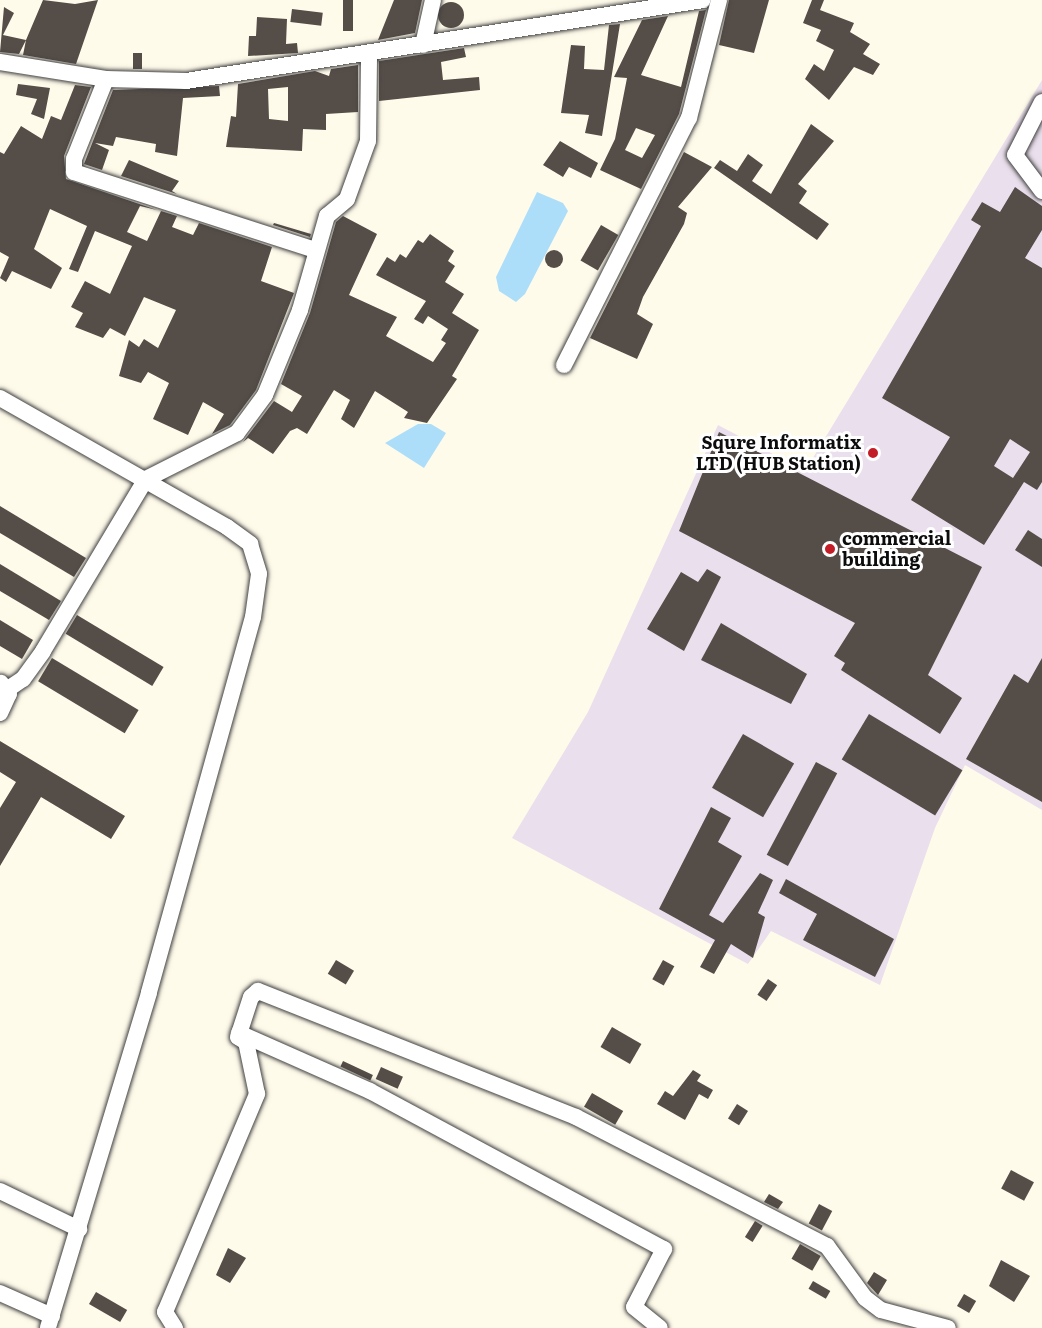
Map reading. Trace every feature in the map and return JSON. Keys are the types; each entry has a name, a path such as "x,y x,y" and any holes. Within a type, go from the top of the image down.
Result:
{"street":[{"path":"423,45 432,0"},
{"path":"0,62 106,79 186,81 369,56 423,45 703,0"},
{"path":"564,364 692,112 719,0"},
{"path":"0,713 4,686 23,679 43,651 146,479 237,433 251,414 285,348 327,216 347,199 368,141 369,56"},
{"path":"106,79 72,166 74,172 316,250"},
{"path":"1042,102 1015,155 1042,191"},
{"path":"0,398 146,479 250,544 259,574 253,616 182,875 50,1322 0,1293"},
{"path":"239,1033 251,997 262,992 518,1092 818,1241 836,1255 865,1298 881,1310 948,1328"},
{"path":"175,1328 165,1312 257,1094 246,1042 239,1033"},
{"path":"239,1033 370,1091 664,1249 634,1306 660,1328"},
{"path":"0,1191 79,1229"}],"shaded area":[{"path":"1042,80 1042,810 965,765 935,828 880,985 771,931 748,964 512,838 588,712 718,425 805,471"}],"water":[{"path":"537,192 563,203 568,211 525,294 516,302 499,291 496,277"},
{"path":"418,424 431,424 446,433 424,468 385,443"}],"building":[{"path":"43,0 75,4 98,0 76,64 23,55 26,40"},
{"path":"343,0 353,0 353,31 343,31"},
{"path":"394,0 422,0 415,33 378,40"},
{"path":"729,0 769,0 754,53 719,45"},
{"path":"812,0 824,0 820,10 854,23 850,32 870,44 863,54 880,64 873,75 854,67 829,100 805,79 814,64 824,71 834,50 816,41 821,30 803,23"},
{"path":"451,2 461,5 464,15 461,25 451,28 441,25 438,15 441,5"},
{"path":"4,7 14,13 3,35 26,40 19,54 0,52"},
{"path":"292,9 323,13 321,26 290,22"},
{"path":"706,10 679,114 641,189 600,170 615,139 627,78 614,77 642,20 668,16 641,75 681,87 699,11","holes":["636,128 655,135 642,158 625,150"]},
{"path":"257,17 287,19 286,44 297,43 298,53 248,56 249,36 256,36"},
{"path":"620,24 602,136 585,133 589,115 561,113 571,45 585,46 584,69 604,70 609,25"},
{"path":"464,48 466,57 441,62 443,80 479,77 480,90 379,101 379,61"},
{"path":"133,53 142,53 142,69 133,69"},
{"path":"358,65 358,112 326,114 326,130 303,129 302,151 226,147 231,116 236,117 238,84 315,71 329,76 331,69","holes":["288,87 288,121 269,119 268,89"]},
{"path":"18,84 50,88 44,119 31,114 37,99 16,95"},
{"path":"75,85 91,87 64,156 66,179 157,210 140,206 127,232 147,241 161,211 177,216 172,227 193,235 199,223 272,247 261,281 294,293 256,390 230,425 212,434 224,414 203,402 188,435 153,419 169,383 148,372 141,383 119,376 129,340 139,347 144,339 158,348 176,310 144,297 125,336 110,328 103,338 75,327 83,313 71,307 85,281 110,294 132,246 95,231 78,272 69,269 87,226 50,209 34,249 62,268 51,289 12,271 6,282 0,278 9,257 0,252 0,152 4,154 21,126 42,139 51,116 61,120"},
{"path":"219,86 220,96 183,98 177,156 155,152 156,144 116,137 113,146 95,143 109,150 102,170 84,164 113,90"},
{"path":"811,124 834,141 798,184 807,191 799,203 829,224 817,240 714,168 720,160 737,171 748,154 763,165 752,181 771,194"},
{"path":"560,141 598,163 591,178 569,167 563,177 543,165"},
{"path":"684,152 712,167 678,207 687,213 684,224 643,297 637,314 653,324 637,359 590,338"},
{"path":"129,160 179,181 172,191 177,194 121,176"},
{"path":"1015,187 1042,206 1042,230 1025,258 1042,268 1042,482 1037,490 1024,482 984,545 911,500 950,437 882,398 981,226 971,220 982,202 1000,212","holes":["1010,439 1030,452 1013,478 994,466"]},
{"path":"343,216 377,234 349,295 397,317 386,336 433,362 446,343 441,340 448,329 428,316 423,324 414,319 426,301 376,275 387,257 395,262 400,254 406,258 418,240 423,243 430,234 454,251 448,261 455,266 445,282 464,294 452,313 479,330 452,376 457,379 427,423 404,418 408,412 375,391 354,428 341,419 350,400 334,390 307,434 297,428 290,431 273,454 248,438 243,442 274,401 292,412 302,396 281,384 310,313 336,222"},
{"path":"274,223 311,234 310,237 273,225"},
{"path":"601,225 618,235 598,271 580,261"},
{"path":"550,250 558,250 563,255 561,266 550,268 545,263 545,255"},
{"name":"commercial building","path":"719,432 982,567 928,675 962,698 940,734 841,670 845,663 834,656 855,623 679,531"},
{"path":"0,506 86,558 74,577 0,533"},
{"path":"1028,530 1042,539 1042,567 1015,550"},
{"path":"0,564 61,601 49,620 0,591"},
{"path":"707,569 721,577 684,651 647,629 681,572 698,582"},
{"path":"77,615 164,667 152,686 66,634"},
{"path":"0,620 33,640 22,659 0,646"},
{"path":"721,623 807,674 791,704 701,660"},
{"path":"52,658 139,710 125,733 38,681"},
{"path":"1042,658 1042,802 966,759 1014,674 1028,683"},
{"path":"869,714 962,770 935,816 842,759"},
{"path":"743,734 794,764 763,817 712,788"},
{"path":"0,741 125,816 111,839 41,797 0,866 0,808 16,782 0,772"},
{"path":"816,762 837,773 788,866 767,855"},
{"path":"711,807 731,818 718,842 742,856 709,915 723,923 760,873 773,880 758,913 765,917 753,958 731,944 714,974 700,967 715,940 659,909"},
{"path":"786,879 894,939 875,977 803,940 817,914 779,893"},
{"path":"336,960 354,971 346,985 328,974"},
{"path":"663,960 674,966 664,986 652,979"},
{"path":"768,979 777,985 766,1001 757,995"},
{"path":"612,1027 641,1044 630,1064 600,1047"},
{"path":"343,1061 373,1075 370,1080 340,1066"},
{"path":"381,1067 403,1077 398,1089 376,1079"},
{"path":"693,1070 701,1075 697,1081 713,1090 708,1099 699,1094 685,1120 657,1104 665,1091 673,1096"},
{"path":"592,1093 623,1111 615,1125 584,1107"},
{"path":"737,1104 748,1111 739,1125 728,1118"},
{"path":"1011,1170 1034,1182 1024,1201 1001,1189"},
{"path":"769,1194 783,1202 778,1209 764,1202"},
{"path":"819,1204 832,1211 822,1230 809,1223"},
{"path":"755,1221 763,1226 753,1242 745,1237"},
{"path":"800,1244 821,1256 812,1271 792,1259"},
{"path":"228,1248 246,1258 230,1283 216,1275"},
{"path":"1001,1260 1030,1276 1014,1302 989,1286"},
{"path":"874,1272 887,1280 878,1295 867,1283"},
{"path":"813,1281 830,1291 826,1299 808,1289"},
{"path":"96,1292 127,1310 120,1322 89,1304"},
{"path":"964,1294 976,1301 969,1313 957,1306"}],"place":[{"name":"Squre Informatix LTD (HUB Station)","path":"873,453"},
{"name":"commercial building","path":"830,549"}]}
